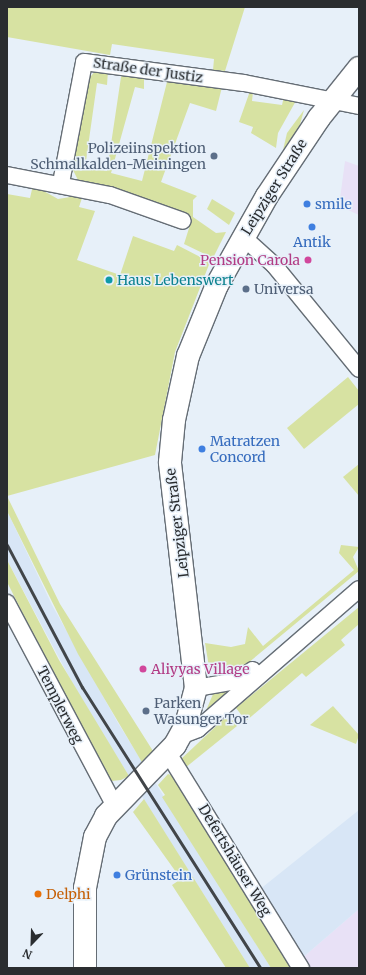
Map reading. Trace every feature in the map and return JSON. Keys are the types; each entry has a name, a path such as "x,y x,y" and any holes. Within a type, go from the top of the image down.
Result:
{"main road":[{"name":"Leipziger Straße","path":"85,968 88,859 102,822 115,806 174,745 196,688 174,524 170,455 180,389 194,339 243,237 289,160 332,101 359,68"}],"street":[{"name":"Straße der Justiz","path":"62,183 84,62 238,82 332,101"},
{"path":"332,101 359,106"},
{"path":"7,175 62,183 141,203 183,221"},
{"path":"243,237 274,265 359,369"},
{"path":"174,745 198,729 285,651 359,589"},
{"name":"Templerweg","path":"7,603 115,806"},
{"path":"196,688 237,681 273,654 285,651"},
{"name":"Defertshäuser Weg","path":"174,745 301,968"}],"shaded area":[{"path":"345,161 359,166 359,215 339,206"},
{"path":"7,511 52,605 118,723 271,968 250,968 83,703 7,560"},
{"path":"359,810 359,909 301,959 259,890"},
{"path":"359,909 359,968 307,968 301,959"}],"green space":[{"path":"7,7 245,7 225,71 213,70 214,59 112,44 110,55 7,37"},
{"path":"96,70 108,71 107,85 97,83 85,168 107,171 121,77 123,74 144,78 144,89 135,87 111,173 142,181 167,82 172,80 222,87 216,111 190,103 161,182 197,196 193,200 193,217 216,233 226,232 213,258 184,244 190,225 164,206 78,180 72,168 86,82"},
{"path":"250,91 253,92 252,101 282,105 284,96 297,99 278,133 276,148 251,133 253,127 239,122"},
{"path":"304,110 299,128 283,150 287,133"},
{"path":"33,185 58,199 83,195 79,207 95,211 77,260 120,275 133,236 174,251 177,245 210,262 175,352 155,455 7,496 7,194 30,198"},
{"path":"212,199 235,213 229,225 207,209"},
{"path":"348,377 359,391 359,404 304,449 287,428"},
{"path":"359,464 359,496 343,477"},
{"path":"7,496 60,604 153,751 143,764 78,654 7,511"},
{"path":"341,545 359,547 353,557 359,571 242,668 226,676 209,667 205,643 231,647 245,644 248,627 263,646 354,570 339,553"},
{"path":"7,560 59,660 129,776 121,780 112,781 100,767 7,582"},
{"path":"359,607 359,624 341,640 345,645 306,677 302,673 246,721 236,708"},
{"path":"237,689 204,715 214,692"},
{"path":"333,706 359,735 356,744 310,725"},
{"path":"228,715 237,726 185,768 180,760"},
{"path":"168,774 173,776 294,968 271,968 162,797 165,795 158,785"},
{"path":"144,799 250,968 226,968 172,885 181,879 133,812"}],"railway":[{"path":"7,545 82,687 260,968"}],"place":[{"name":"Polizeiinspektion Schmalkalden-Meiningen","path":"214,156"},
{"name":"smile","path":"307,204"},
{"name":"Antik","path":"312,227"},
{"name":"Pension Carola","path":"308,260"},
{"name":"Haus Lebenswert","path":"109,280"},
{"name":"Universa","path":"246,289"},
{"name":"Matratzen Concord","path":"202,449"},
{"name":"Aliyyas Village","path":"143,669"},
{"name":"Parken Wasunger Tor","path":"146,711"},
{"name":"Grünstein","path":"117,875"},
{"name":"Delphi","path":"38,894"}]}
